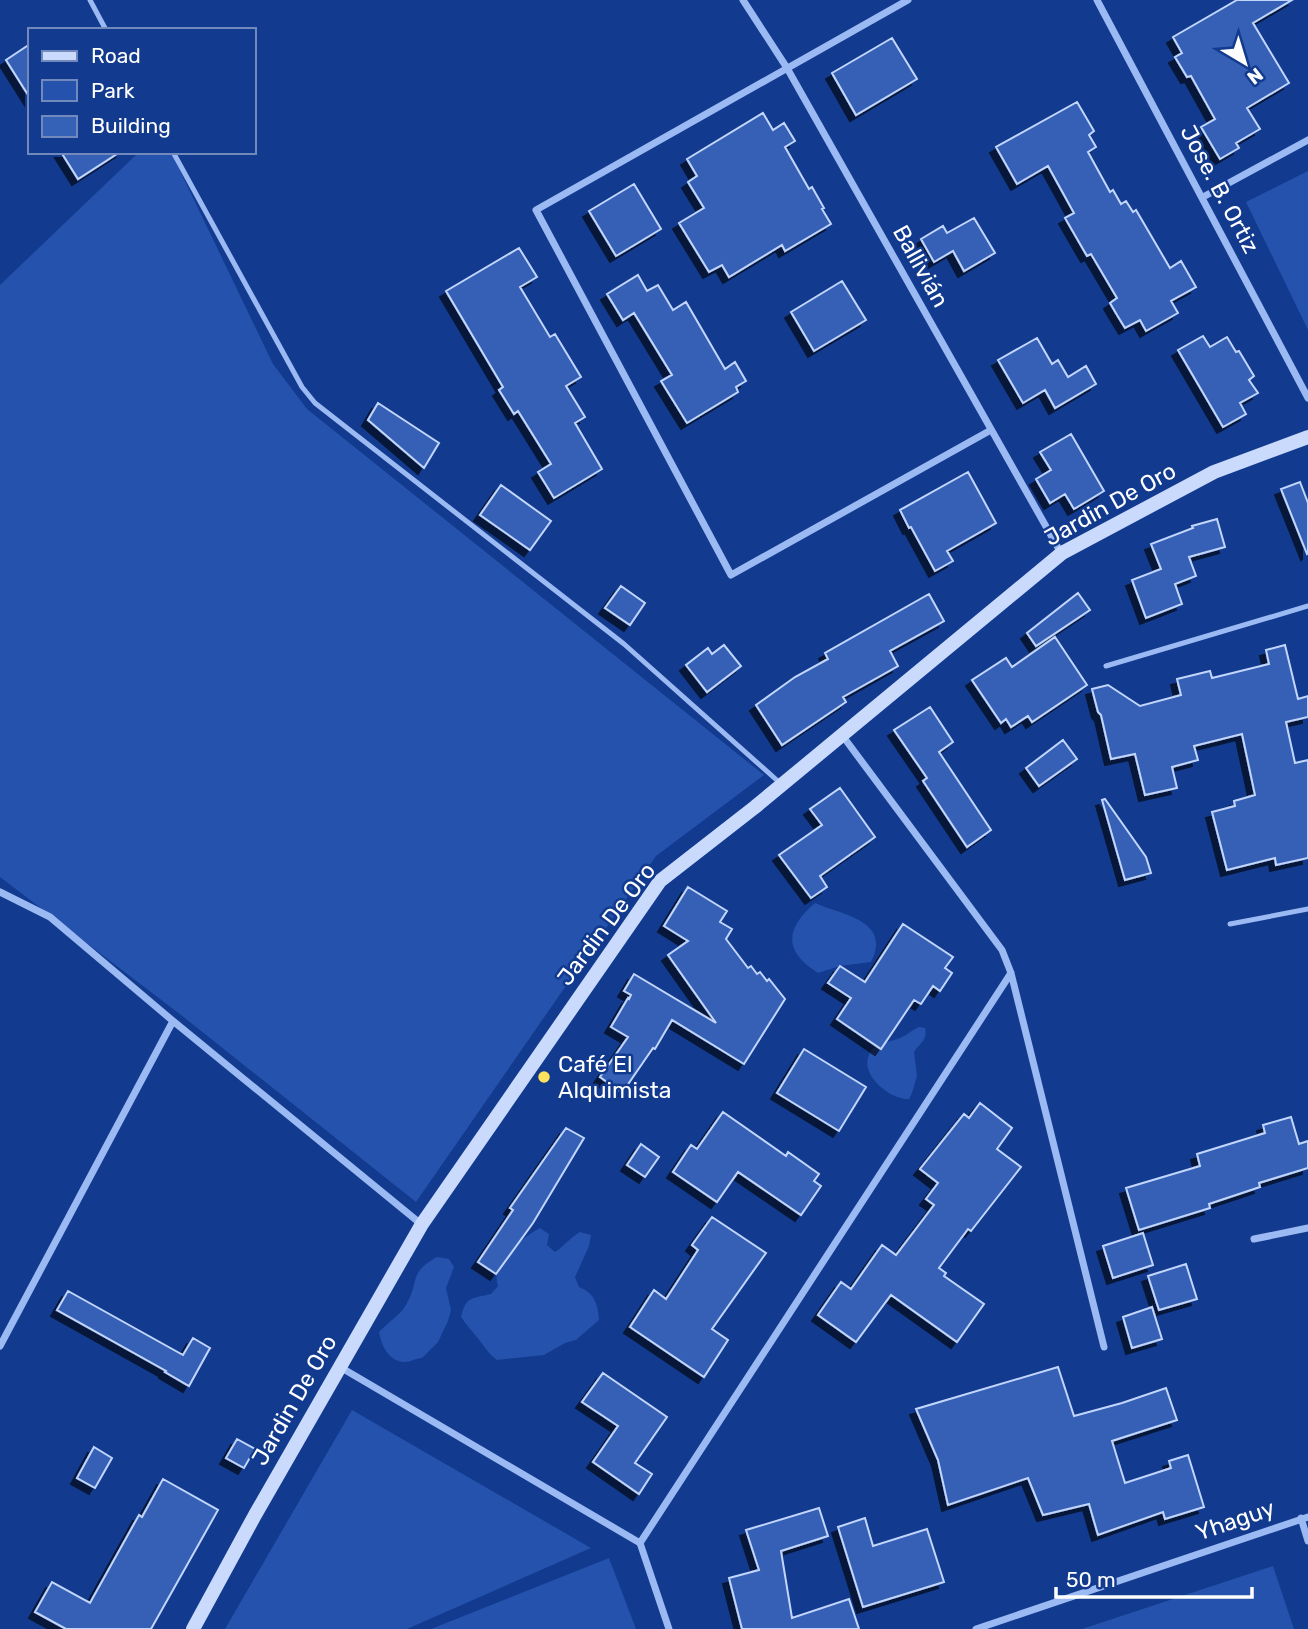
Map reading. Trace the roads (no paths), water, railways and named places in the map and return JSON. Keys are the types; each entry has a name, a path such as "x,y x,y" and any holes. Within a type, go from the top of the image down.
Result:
{"street":[{"name":"Ballivián","path":"743,0 787,68 1062,554"},
{"path":"908,0 536,209 731,575 991,430"},
{"name":"Jose. B. Ortiz","path":"1097,0 1308,398"},
{"path":"1203,197 1308,140"},
{"name":"Jardin De Oro","path":"193,1629 422,1224 660,881 782,785 1062,554 1214,472 1308,437"},
{"path":"842,735 1002,950 1011,973 1104,1347"},
{"path":"0,892 50,917 422,1224"},
{"path":"640,1543 1011,973"},
{"path":"0,1346 173,1021"},
{"path":"1254,1239 1308,1227"},
{"path":"340,1366 640,1543 669,1629"},
{"path":"1305,1517 1308,1541"},
{"name":"Yhaguy","path":"976,1629 1305,1517"}],"lane":[{"path":"90,0 105,28"},
{"path":"174,154 302,387 315,404 624,644 782,785"},
{"path":"1106,666 1308,607"},
{"path":"1230,924 1308,909"}],"place":[{"name":"Café El Alquimista","path":"544,1077"}]}
